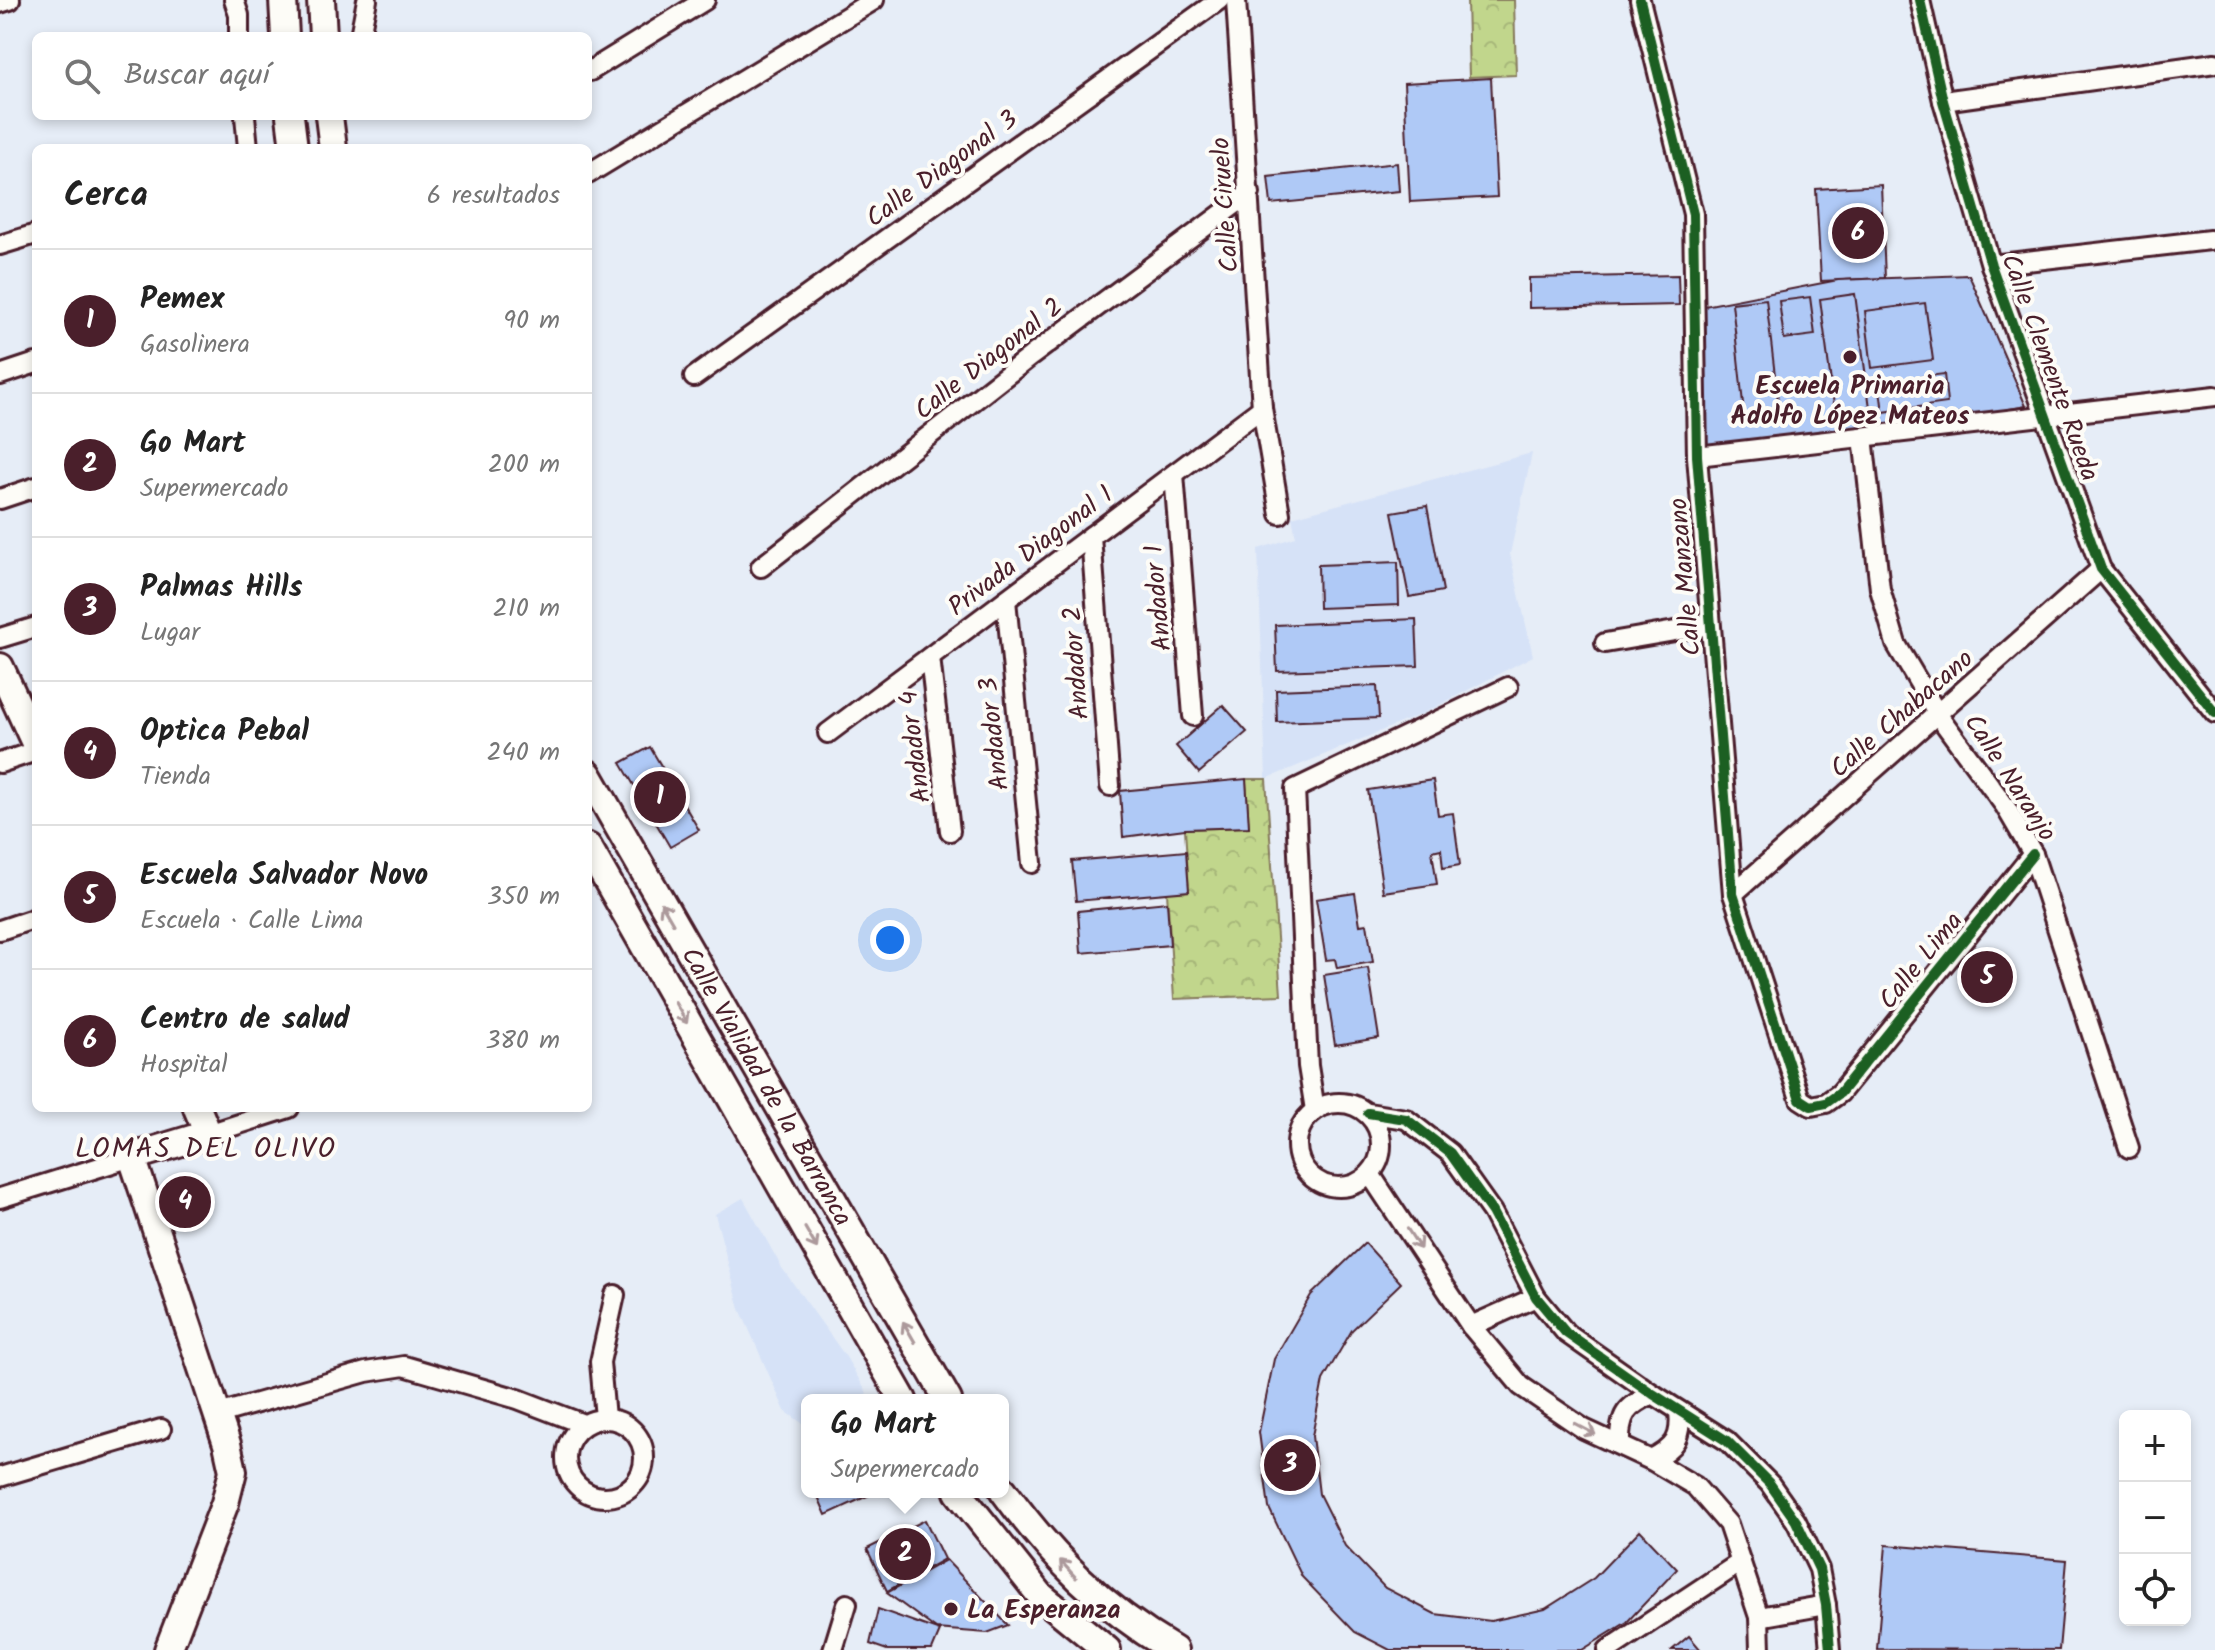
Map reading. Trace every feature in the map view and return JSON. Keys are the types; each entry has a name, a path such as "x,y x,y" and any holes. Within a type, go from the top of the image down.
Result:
{"main road":[{"path":"283,0 285,32"},
{"path":"321,0 323,32"},
{"path":"290,120 294,144"},
{"path":"330,120 332,144"},
{"path":"0,667 32,739"},
{"name":"Calle Vialidad de la Barranca","path":"592,781 945,1394"},
{"name":"Calle Vialidad de la Barranca","path":"592,854 900,1394"},
{"path":"168,1650 225,1503 233,1471 227,1444 132,1157 208,1134 199,1112"},
{"path":"963,1498 1041,1596 1107,1650"},
{"path":"1009,1498 1032,1530 1078,1580 1145,1633 1174,1650"}],"street":[{"path":"0,3 10,0"},
{"path":"234,0 239,15 239,32"},
{"path":"361,32 367,0"},
{"path":"592,70 705,0"},
{"path":"592,172 874,0"},
{"name":"Calle Diagonal 3","path":"694,377 1219,0"},
{"name":"Calle Ciruelo","path":"1236,0 1262,408 1280,514"},
{"name":"Calle Manzano","path":"1640,0 1693,214 1697,456 1733,894 1800,1099 1811,1106 1826,1103 1840,1093"},
{"name":"Calle Clemente Rueda","path":"1920,0 1943,101 1991,265 2101,569 2215,713"},
{"path":"1943,101 2215,63"},
{"path":"245,120 248,144"},
{"name":"Calle Diagonal 2","path":"761,567 1031,356 1250,193"},
{"path":"0,245 32,235"},
{"path":"1991,265 2210,240"},
{"path":"0,375 32,364"},
{"path":"1697,456 2215,396"},
{"name":"Privada Diagonal 1","path":"828,733 1262,408"},
{"name":"Calle Naranjo","path":"1863,437 1880,589 1896,644 1938,715 2005,806 2033,854 2129,1148"},
{"name":"Andador 1","path":"1174,474 1193,716"},
{"path":"0,499 32,488"},
{"name":"Andador 2","path":"1091,536 1110,786"},
{"name":"Calle Chabacano","path":"1733,894 2101,569"},
{"name":"Andador 3","path":"1006,600 1032,863"},
{"path":"1605,643 1710,625"},
{"path":"0,638 32,628"},
{"name":"Andador 4","path":"930,657 950,831"},
{"path":"1315,1110 1308,1066 1295,789 1508,687"},
{"path":"0,763 32,750"},
{"name":"Calle Lima","path":"1840,1093 2033,854"},
{"path":"0,930 32,919"},
{"path":"1342,1102 1356,1105 1368,1113 1377,1124 1382,1150 1370,1174 1358,1183 1345,1187 1318,1181 1307,1172 1299,1160 1297,1146 1298,1132 1305,1119 1328,1104 1342,1102"},
{"path":"208,1134 277,1112"},
{"path":"1368,1113 1406,1119 1450,1153 1492,1212 1536,1297 1566,1333 1727,1441 1770,1484 1796,1521 1819,1569 1830,1650"},
{"path":"0,1198 132,1157"},
{"path":"1370,1174 1471,1326 1521,1386 1584,1429 1651,1460 1695,1486 1728,1524 1759,1617 1760,1650"},
{"path":"605,1418 600,1362 615,1295"},
{"path":"1471,1326 1536,1297"},
{"path":"215,1415 366,1372 404,1366 518,1399 583,1424"},
{"path":"1620,1445 1620,1425 1631,1404 1653,1394"},
{"path":"1651,1460 1668,1451 1681,1430 1679,1411"},
{"path":"605,1418 627,1424 641,1439 645,1459 639,1478 625,1493 605,1498 585,1493 571,1479 565,1459 570,1439 583,1424 605,1418"},
{"path":"0,1477 161,1429"},
{"path":"1608,1650 1741,1562"},
{"path":"833,1650 847,1604"},
{"path":"1759,1617 1826,1605"}],"shaded area":[{"path":"1532,453 1510,554 1533,656 1424,713 1266,779 1258,549 1296,537 1292,517"},
{"path":"743,1198 782,1268 846,1357 867,1393 801,1394 801,1422 785,1411 740,1309 715,1214"}],"green space":[{"path":"1467,0 1514,0 1516,75 1469,77"},
{"path":"1246,779 1266,779 1281,995 1174,999 1167,892 1189,891 1185,829 1249,827"}],"building":[{"path":"1491,78 1497,197 1410,202 1404,83"},
{"path":"1397,163 1399,191 1271,204 1268,177"},
{"path":"1881,185 1885,278 1821,281 1816,189"},
{"path":"1678,275 1679,305 1529,308 1529,278"},
{"path":"1969,275 1985,395 1950,400 1934,279"},
{"name":"Escuela Primaria Adolfo López Mateos","path":"1969,275 2026,406 1842,440 1697,456 1694,308 1838,280"},
{"path":"1855,294 1870,408 1835,413 1820,299"},
{"path":"1810,297 1815,335 1784,339 1779,301"},
{"path":"1766,299 1780,418 1745,422 1732,303"},
{"path":"1925,303 1933,360 1872,368 1865,311"},
{"path":"1944,374 1947,403 1883,412 1879,382"},
{"path":"1427,506 1443,591 1409,597 1392,512"},
{"path":"1398,562 1399,605 1319,608 1318,565"},
{"path":"1416,619 1418,666 1277,671 1275,625"},
{"path":"1377,686 1379,718 1277,722 1276,690"},
{"path":"1223,705 1247,732 1199,773 1176,746"},
{"path":"650,747 699,830 670,847 621,763"},
{"path":"1246,779 1249,827 1185,829 1123,837 1120,791"},
{"path":"1433,780 1438,815 1453,813 1460,865 1443,868 1441,849 1432,851 1437,884 1383,892 1368,790"},
{"path":"1186,851 1189,891 1076,901 1072,861"},
{"path":"1355,893 1360,925 1367,924 1373,962 1337,968 1335,959 1326,960 1316,899"},
{"path":"1167,902 1170,945 1081,953 1078,911"},
{"path":"1368,968 1379,1038 1335,1045 1324,975"},
{"path":"1365,1243 1401,1283 1352,1330 1323,1380 1312,1436 1319,1494 1345,1546 1385,1588 1435,1614 1491,1621 1545,1609 1594,1578 1640,1530 1677,1569 1627,1622 1582,1650 1390,1650 1355,1632 1302,1577 1269,1508 1259,1432 1274,1359 1311,1295"},
{"path":"819,1498 863,1498 826,1515"},
{"path":"925,1520 944,1559 887,1591 867,1549"},
{"path":"1886,1545 2067,1560 2059,1650 1877,1649"},
{"name":"La Esperanza","path":"946,1560 1008,1625 987,1633 936,1629 887,1593"},
{"path":"878,1609 940,1631 932,1650 887,1650 870,1644"},
{"path":"1689,1636 1701,1650 1672,1650"}],"cycle path":[{"path":"1640,0 1693,214 1697,456 1733,894 1800,1099 1811,1106 1826,1103 1840,1093 2033,854"},
{"path":"1920,0 1943,101 1991,265 2101,569 2215,713"},
{"path":"1368,1113 1406,1119 1450,1153 1492,1212 1536,1297 1566,1333 1727,1441 1770,1484 1796,1521 1819,1569 1830,1650"}],"place":[{"name":"Centro de salud","path":"1858,233"},
{"name":"Escuela Primaria Adolfo López Mateos","path":"1850,357"},
{"name":"Pemex","path":"660,797"},
{"name":"Escuela Salvador Novo","path":"1987,977"},
{"name":"Optica Pebal","path":"185,1202"},
{"name":"Palmas Hills","path":"1290,1465"},
{"name":"Go Mart","path":"905,1554"},
{"name":"La Esperanza","path":"951,1609"}],"district":[{"name":"LOMAS DEL OLIVO","path":"206,1147"}]}
